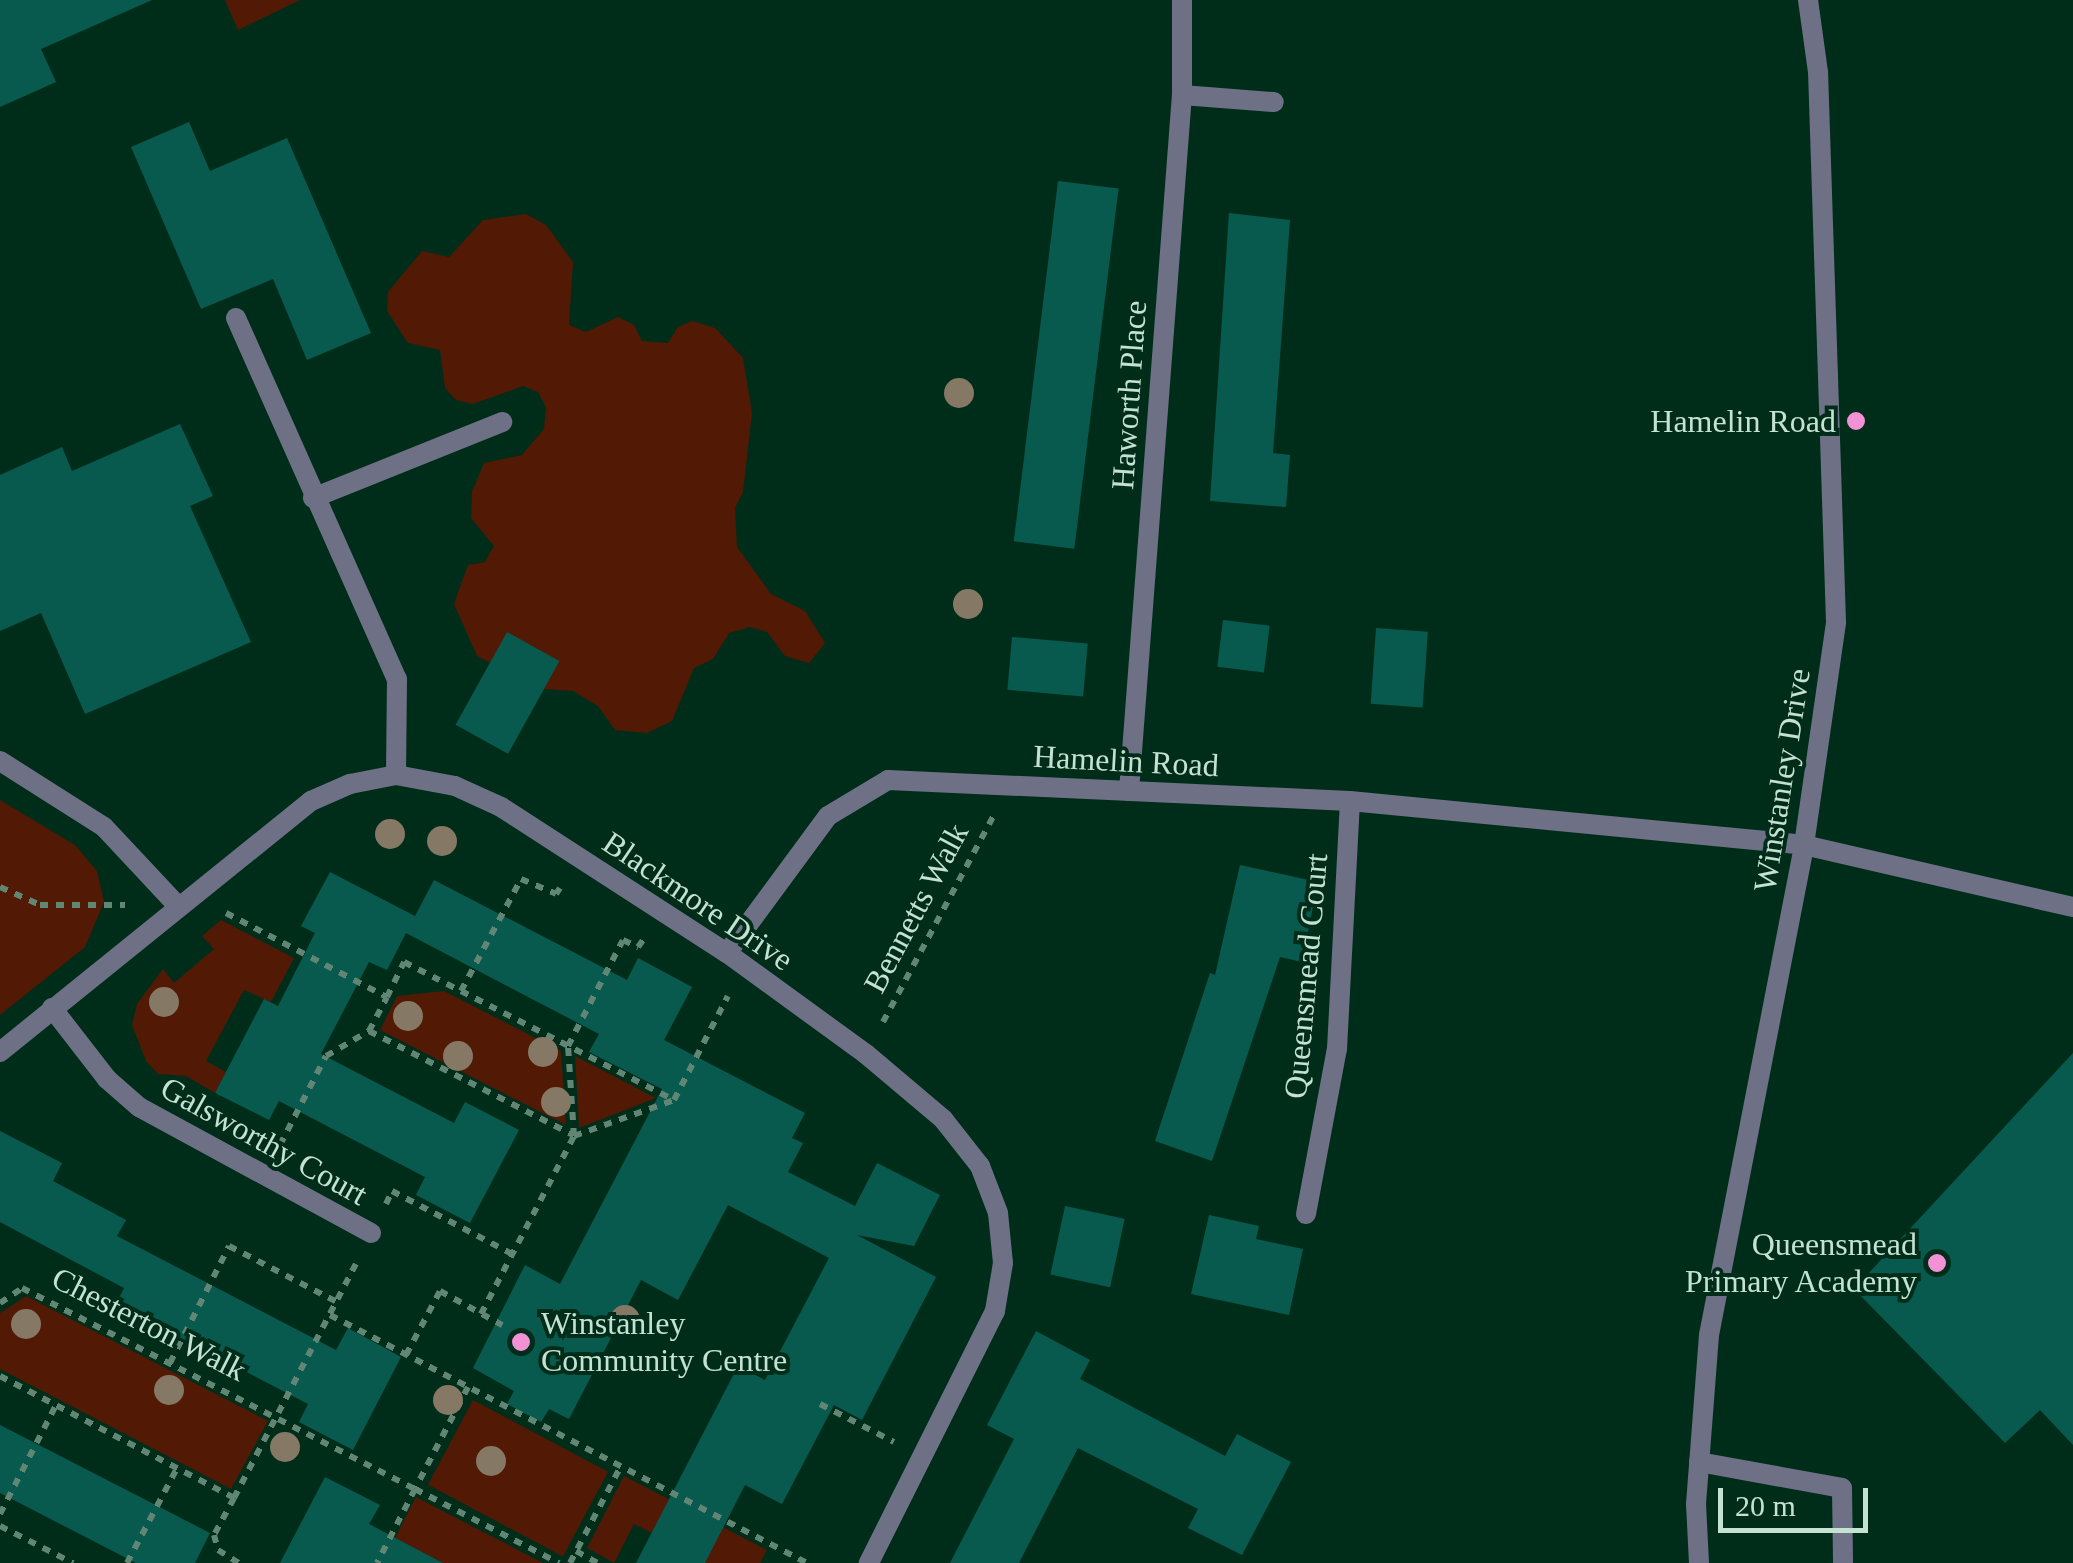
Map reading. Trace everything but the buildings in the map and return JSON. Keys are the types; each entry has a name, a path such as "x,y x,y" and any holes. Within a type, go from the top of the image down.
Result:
{"street":[{"name":"Haworth Place","path":"1129,791 1182,94 1182,0"},
{"name":"Winstanley Drive","path":"1699,1563 1699,1462 1708,1335 1804,845 1836,622 1818,72 1808,0"},
{"path":"1182,94 1274,102"},
{"path":"236,318 397,679 396,776"},
{"path":"313,498 502,422"},
{"path":"0,761 104,827 178,906"},
{"name":"Blackmore Drive","path":"0,1052 311,801 350,784 396,776 455,786 577,856 735,960 866,1054 943,1119 980,1166 998,1214 1003,1263 995,1311 869,1563"},
{"name":"Hamelin Road","path":"735,960 807,840 855,796 888,780 1350,801 1804,845 2073,907"},
{"name":"Queensmead Court","path":"1306,1214 1337,1049 1350,801"},
{"name":"Galsworthy Court","path":"52,1008 108,1079 139,1107 371,1233"},
{"path":"1699,1462 1842,1488 1843,1563"}],"path":[{"name":"Bennetts Walk","path":"866,1054 1010,785"},
{"path":"462,991 521,878 556,894 577,856"},
{"path":"205,886 228,916 386,997"},
{"path":"0,887 40,905 178,906"},
{"path":"481,1314 574,1136 568,1046 623,940 638,947 664,913"},
{"path":"369,1031 574,1136 674,1100 735,960"},
{"path":"264,1176 326,1056 369,1031 404,962 674,1100"},
{"path":"239,1563 215,1542 392,1192 512,1254"},
{"path":"170,1363 229,1246 337,1302"},
{"name":"Chesterton Walk","path":"0,1303 22,1288 559,1563"},
{"path":"406,1355 440,1291 502,1325"},
{"path":"330,1316 807,1563"},
{"path":"0,1376 234,1498"},
{"path":"377,1563 468,1388"},
{"path":"820,1404 924,1458"},
{"path":"0,1514 56,1405"},
{"path":"570,1563 621,1466"},
{"path":"127,1563 177,1468"},
{"path":"0,1526 74,1563"},
{"path":"576,1551 598,1563"}],"shaded area":[{"path":"225,0 300,0 238,30"},
{"path":"526,214 546,225 573,262 569,325 586,332 618,317 634,325 642,341 668,343 678,327 692,321 715,328 743,358 752,413 743,492 735,508 737,547 771,594 805,611 825,643 809,663 785,656 767,632 750,627 729,633 713,659 694,668 672,721 647,733 615,730 598,706 573,691 543,689 477,656 454,604 468,565 485,562 494,546 471,518 472,492 484,463 522,455 544,429 546,407 538,392 523,386 473,404 456,400 445,388 440,350 408,343 387,311 388,292 422,251 449,257 483,220"},
{"path":"0,800 75,845 97,871 104,902 85,947 0,1015"},
{"path":"221,920 294,958 271,1002 244,990 206,1061 226,1072 215,1093 186,1076 158,1074 146,1061 132,1025 137,1004 163,969 174,983 214,949 202,936"},
{"path":"444,991 561,1051 566,1125 380,1030 397,996"},
{"path":"575,1056 656,1098 579,1128"},
{"path":"26,1296 268,1421 231,1489 0,1369 0,1313"},
{"path":"473,1400 608,1472 563,1557 428,1485"},
{"path":"624,1476 767,1550 760,1563 705,1563 663,1513 652,1533 634,1524 614,1563 587,1548"},
{"path":"416,1497 543,1563 443,1563 395,1538"}],"place":[{"name":"Hamelin Road","path":"1856,421"},
{"name":"Queensmead Primary Academy","path":"1937,1263"},
{"name":"Winstanley Community Centre","path":"521,1342"}]}
